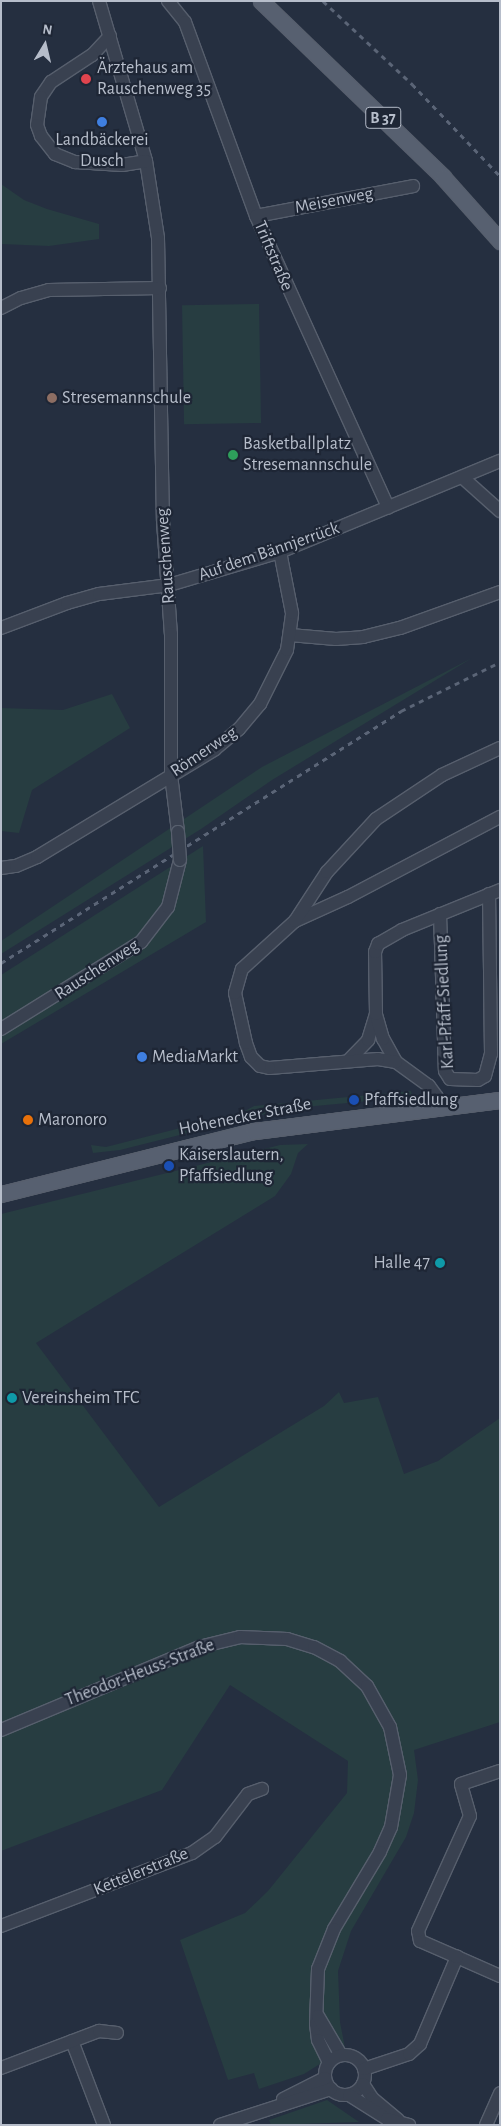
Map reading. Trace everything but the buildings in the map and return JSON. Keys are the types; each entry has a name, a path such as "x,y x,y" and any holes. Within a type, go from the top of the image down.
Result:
{"main road":[{"name":"B 37","path":"261,1 443,177 500,241"},
{"name":"Hohenecker Straße","path":"1,1194 254,1131 437,1110 500,1100"}],"street":[{"name":"Rauschenweg","path":"1,1029 141,942 168,907 180,860 170,775 169,585 162,522 158,238 146,161 99,1"},
{"name":"Triftstraße","path":"168,1 185,22 256,216 388,507"},
{"path":"110,36 92,55 51,82 41,97 37,125 40,136 55,154 75,162 122,165 146,161"},
{"name":"Meisenweg","path":"256,216 414,186"},
{"path":"1,308 21,298 49,290 160,288"},
{"name":"Auf dem Bännjerrück","path":"1,628 99,594 169,585 280,552 500,461"},
{"path":"462,477 500,511"},
{"name":"Römerweg","path":"1,868 16,866 37,857 215,749 239,729 260,704 287,650 290,635 290,591 280,552"},
{"path":"290,635 336,639 363,637 400,628 500,592"},
{"path":"396,1062 349,1060 270,1068 260,1066 251,1057 235,992 237,980 250,960 295,921 328,872 376,819 442,775 500,748"},
{"path":"295,921 348,897 500,817"},
{"name":"Karl-Pfaff-Siedlung","path":"437,1110 437,1098 429,1086 396,1062 383,1039 376,1014 375,952 378,944 440,914 494,892 491,1054 485,1076 478,1080 450,1079 445,1071 440,914"},
{"name":"Karl-Pfaff-Siedlung","path":"349,1060 368,1040 376,1014"},
{"name":"Theodor-Heuss-Straße","path":"1,1730 199,1647 240,1637 287,1639 314,1647 340,1661 356,1675 380,1704 390,1727 400,1775 392,1827 380,1852 326,1946 318,1969 316,2011 318,2040 329,2063"},
{"path":"500,1771 461,1784 470,1816 418,1931 420,1941 500,1976"},
{"name":"Kettelerstraße","path":"1,1926 192,1853 215,1837 248,1794 262,1789"},
{"path":"364,2069 391,2062 409,2054 420,2044 456,1957"},
{"path":"316,2011 341,2055"},
{"path":"1,2068 99,2031 117,2033"},
{"path":"72,2041 104,2125"},
{"path":"328,2083 329,2063 341,2055 350,2056 364,2069"},
{"path":"364,2069 363,2084 372,2098 403,2122"},
{"path":"328,2083 387,2119 403,2122"},
{"path":"220,2125 328,2083"},
{"path":"350,2095 363,2084"},
{"path":"486,2125 500,2093"}],"green space":[{"path":"1,184 24,200 47,209 99,224 99,239 49,246 1,244"},
{"path":"259,304 261,423 184,424 182,305"},
{"path":"472,658 272,780 201,829 1,954 1,941 262,767"},
{"path":"112,694 130,728 32,790 19,833 1,831 1,708 63,710"},
{"path":"203,846 206,922 1,1044 1,975"},
{"path":"411,1091 412,1097 315,1106 255,1116 120,1150 93,1153 91,1145 106,1147 243,1112 254,1106"},
{"path":"308,1144 298,1153 291,1174 275,1196 36,1343 159,1507 324,1406 339,1392 344,1403 378,1397 404,1474 438,1461 500,1418 500,1722 414,1750 418,1780 414,1813 406,1837 351,1931 338,1971 340,2022 345,2048 304,2074 259,2089 254,2073 228,2080 180,1940 245,1913 268,1891 347,1793 348,1761 230,1685 162,1790 1,1851 1,1214 280,1145"},
{"path":"327,2100 359,2122 271,2125 269,2120"}],"railway":[{"path":"323,1 412,84 500,176"},
{"path":"1,963 401,711 500,662"}],"place":[{"name":"Ärztehaus am Rauschenweg 35","path":"86,79"},
{"name":"Landbäckerei Dusch","path":"102,122"},
{"name":"Stresemannschule","path":"52,398"},
{"name":"Basketballplatz Stresemannschule","path":"233,455"},
{"name":"MediaMarkt","path":"142,1057"},
{"name":"Pfaffsiedlung","path":"354,1100"},
{"name":"Maronoro","path":"28,1120"},
{"name":"Kaiserslautern, Pfaffsiedlung","path":"169,1166"},
{"name":"Halle 47","path":"440,1263"},
{"name":"Vereinsheim TFC","path":"12,1398"}]}
